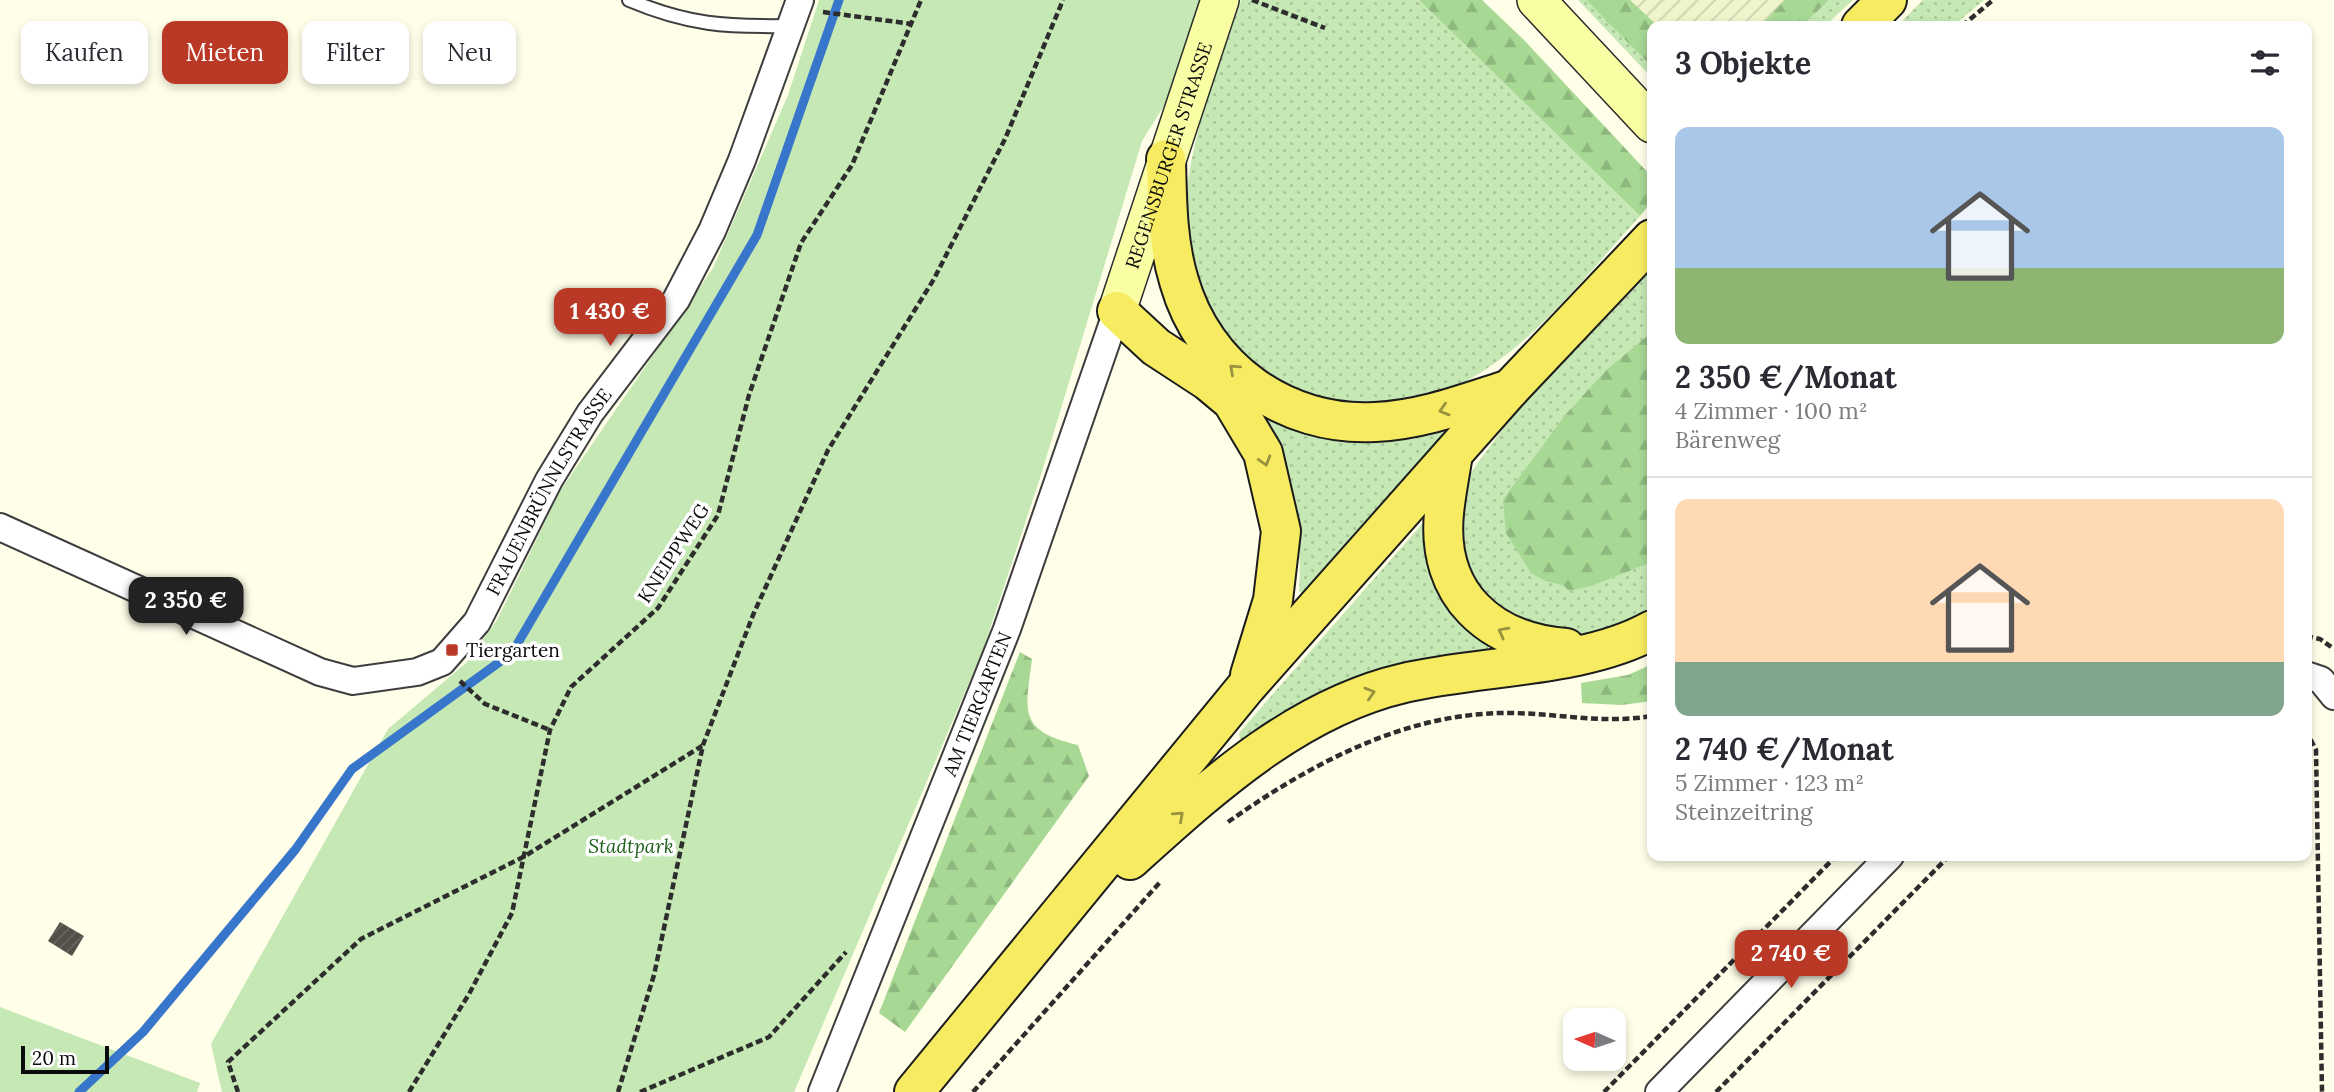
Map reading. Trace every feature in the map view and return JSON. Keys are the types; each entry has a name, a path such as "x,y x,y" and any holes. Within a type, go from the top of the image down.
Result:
{"main road":[{"path":"1866,21 1887,0"},
{"path":"1166,159 1173,248 1178,279 1188,308 1222,358 1267,398 1299,413 1331,420 1375,422 1425,416 1510,389"},
{"path":"914,1092 1246,687 1510,389 1647,244"},
{"path":"1117,311 1188,308"},
{"path":"1117,311 1156,347 1208,381 1232,401 1263,453 1281,531 1278,571 1246,687"},
{"path":"1453,454 1444,514 1445,552 1464,598 1489,624 1520,641 1541,646 1593,650"},
{"path":"1038,943 1217,782 1314,719 1358,697 1402,683 1511,667 1618,645 1647,633"}],"street":[{"name":"REGENSBURGER STRASSE","path":"1117,311 1220,0"},
{"path":"1536,0 1647,119"},
{"name":"FRAUENBRÜNNLSTRASSE","path":"0,527 320,673 353,681 417,672 442,662 477,622 555,469 590,413 676,300 712,231 742,160 789,26 808,5"},
{"name":"AM TIERGARTEN","path":"821,1092 1007,629 1117,311"},
{"path":"2312,677 2321,680 2334,696"},
{"path":"1659,1092 1885,861"}],"lane":[{"path":"629,0 666,16 694,23 735,27 789,26"}],"path":[{"name":"KNEIPPWEG","path":"409,1092 469,994 512,913 550,730 571,687 658,608 718,515 749,395 801,243 852,165 921,0"},
{"path":"618,1092 654,975 703,745 753,615 828,450 934,279 1004,139 1063,0"},
{"path":"1252,0 1325,28"},
{"path":"1968,21 1993,0"},
{"path":"808,5 852,16 912,24"},
{"path":"2312,637 2320,639 2334,649"},
{"path":"451,672 485,704 550,730"},
{"path":"1219,829 1311,770 1359,745 1402,730 1451,719 1512,713 1614,721 1647,717"},
{"path":"2312,742 2316,750 2322,1092"},
{"path":"239,1092 228,1062 361,939 525,856 703,745"},
{"path":"1604,1092 1831,861"},
{"path":"1716,1092 1944,861"},
{"path":"973,1092 1167,874"},
{"path":"640,1092 769,1037 847,951"}],"green space":[{"name":"Stadtpark","path":"819,0 1202,0 1170,96 1142,141 1040,478 983,650 794,1092 222,1092 211,1044 388,729 466,663 497,620 560,491 713,268 788,95"},
{"path":"1241,0 1419,0 1640,216 1532,333 1482,372 1455,387 1417,399 1370,405 1323,402 1285,389 1245,357 1213,317 1192,271 1187,245 1187,191 1197,135"},
{"path":"1419,0 1482,0 1524,40 1647,172 1647,207 1640,216"},
{"path":"1578,0 1586,0 1647,62 1647,73"},
{"path":"1586,0 1630,0 1653,21 1647,21 1647,62"},
{"path":"1630,0 1785,0 1765,21 1653,21"},
{"path":"1785,0 1829,0 1807,21 1765,21"},
{"path":"1829,0 1853,0 1830,21 1807,21"},
{"path":"1923,0 1984,0 1959,21 1902,21"},
{"path":"1647,275 1647,336 1606,370 1565,415 1503,499 1545,581 1564,586 1569,591 1592,586 1647,564 1647,615 1604,633 1573,636 1494,612 1460,556 1460,495 1469,475 1513,415"},
{"path":"1647,336 1647,564 1592,586 1569,591 1564,586 1545,581 1531,573 1506,533 1503,499 1565,415 1606,370"},
{"path":"1270,417 1441,429 1444,437 1304,595 1299,591 1299,547 1294,504 1283,462 1267,421"},
{"path":"1422,524 1429,528 1488,643 1488,652 1249,744 1240,741 1239,733"},
{"path":"1020,652 1032,659 1028,706 1035,726 1045,733 1078,745 1089,776 905,1032 879,1013"},
{"path":"1647,666 1647,702 1622,705 1582,703 1581,683 1628,675"},
{"path":"0,1007 200,1083 197,1092 0,1092"}],"building":[{"path":"60,922 84,936 72,956 48,941"}],"waterway":[{"path":"79,1092 143,1032 295,850 352,769 512,653 757,235 839,0"}],"place":[{"name":"Tiergarten","path":"452,650"}]}
